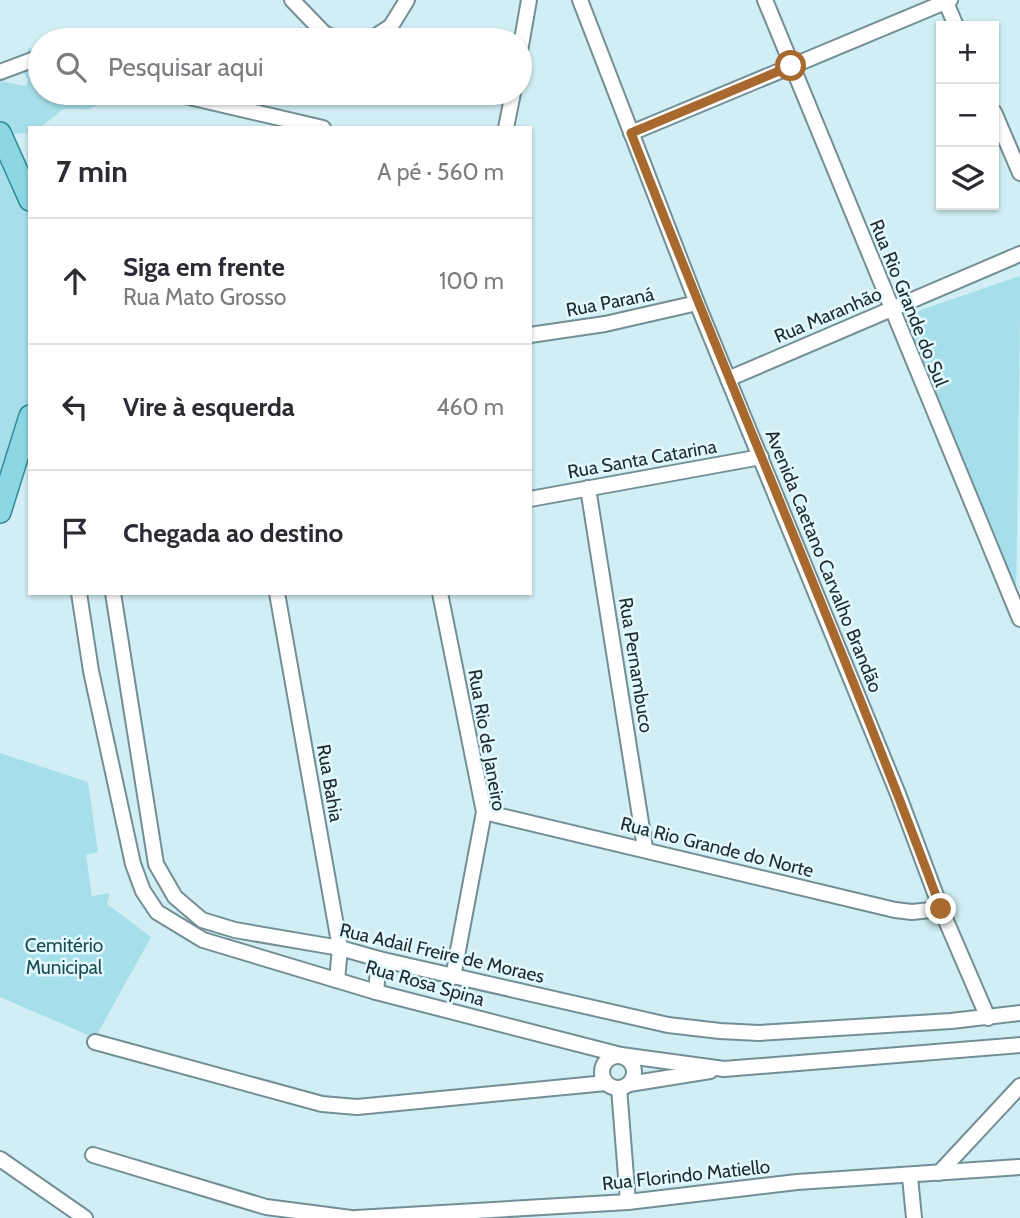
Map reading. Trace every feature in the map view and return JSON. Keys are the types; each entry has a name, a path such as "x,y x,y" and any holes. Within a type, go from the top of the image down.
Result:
{"main road":[{"path":"0,133 28,196"},
{"path":"0,512 28,422"}],"street":[{"path":"292,0 319,28"},
{"path":"388,28 407,0"},
{"path":"524,28 529,0"},
{"name":"Avenida Caetano Carvalho Brandão","path":"580,0 697,303 898,794 941,909 988,1018"},
{"name":"Rua Rio Grande do Sul","path":"765,0 1020,619"},
{"path":"631,133 947,1 954,21"},
{"path":"0,72 28,62"},
{"path":"224,105 314,126"},
{"path":"506,126 511,105"},
{"path":"999,124 1020,173"},
{"name":"Rua Maranhão","path":"728,379 1020,254"},
{"name":"Rua Paraná","path":"532,335 605,324 697,303"},
{"name":"Rua Santa Catarina","path":"532,499 761,457"},
{"name":"Rua Pernambuco","path":"588,488 646,848"},
{"name":"Rua Rosa Spina","path":"79,595 91,671 133,864 143,891 158,912 203,940 376,992 621,1055 724,1069 1020,1045"},
{"name":"Rua Adail Freire de Moraes","path":"114,595 156,864 175,897 202,920 224,927 340,948 453,977 668,1025 720,1031 759,1033 988,1018 1020,1013"},
{"name":"Rua Bahia","path":"277,595 340,948 337,981"},
{"name":"Rua Rio de Janeiro","path":"440,595 484,812 453,977"},
{"name":"Rua Rio Grande do Norte","path":"484,812 646,848 895,910 912,912 941,909"},
{"path":"376,992 379,959"},
{"path":"95,1042 322,1104 357,1107 618,1085 724,1069"},
{"path":"618,1085 634,1076 634,1067 621,1055 613,1056 602,1068 618,1085 628,1202"},
{"path":"939,1173 1020,1086"},
{"path":"93,1155 266,1207 351,1218"},
{"path":"0,1159 85,1218"},
{"name":"Rua Florindo Matiello","path":"356,1218 467,1215 628,1202 797,1182 910,1177 1020,1167"},
{"path":"910,1177 914,1218"}],"green space":[{"path":"28,50 28,80 16,59 24,58"},
{"path":"28,80 28,105 96,105 87,109 63,109 42,126 28,126 28,133 10,134 28,195 28,429 0,504 0,81 26,86"},
{"path":"1020,276 1020,317 1016,600 897,318"},
{"name":"Cemitério Municipal","path":"0,753 88,782 98,852 86,855 92,896 110,893 107,904 151,937 95,1038 0,997"}],"route":[{"path":"791,66 631,133 697,303 898,794 941,909"}]}
